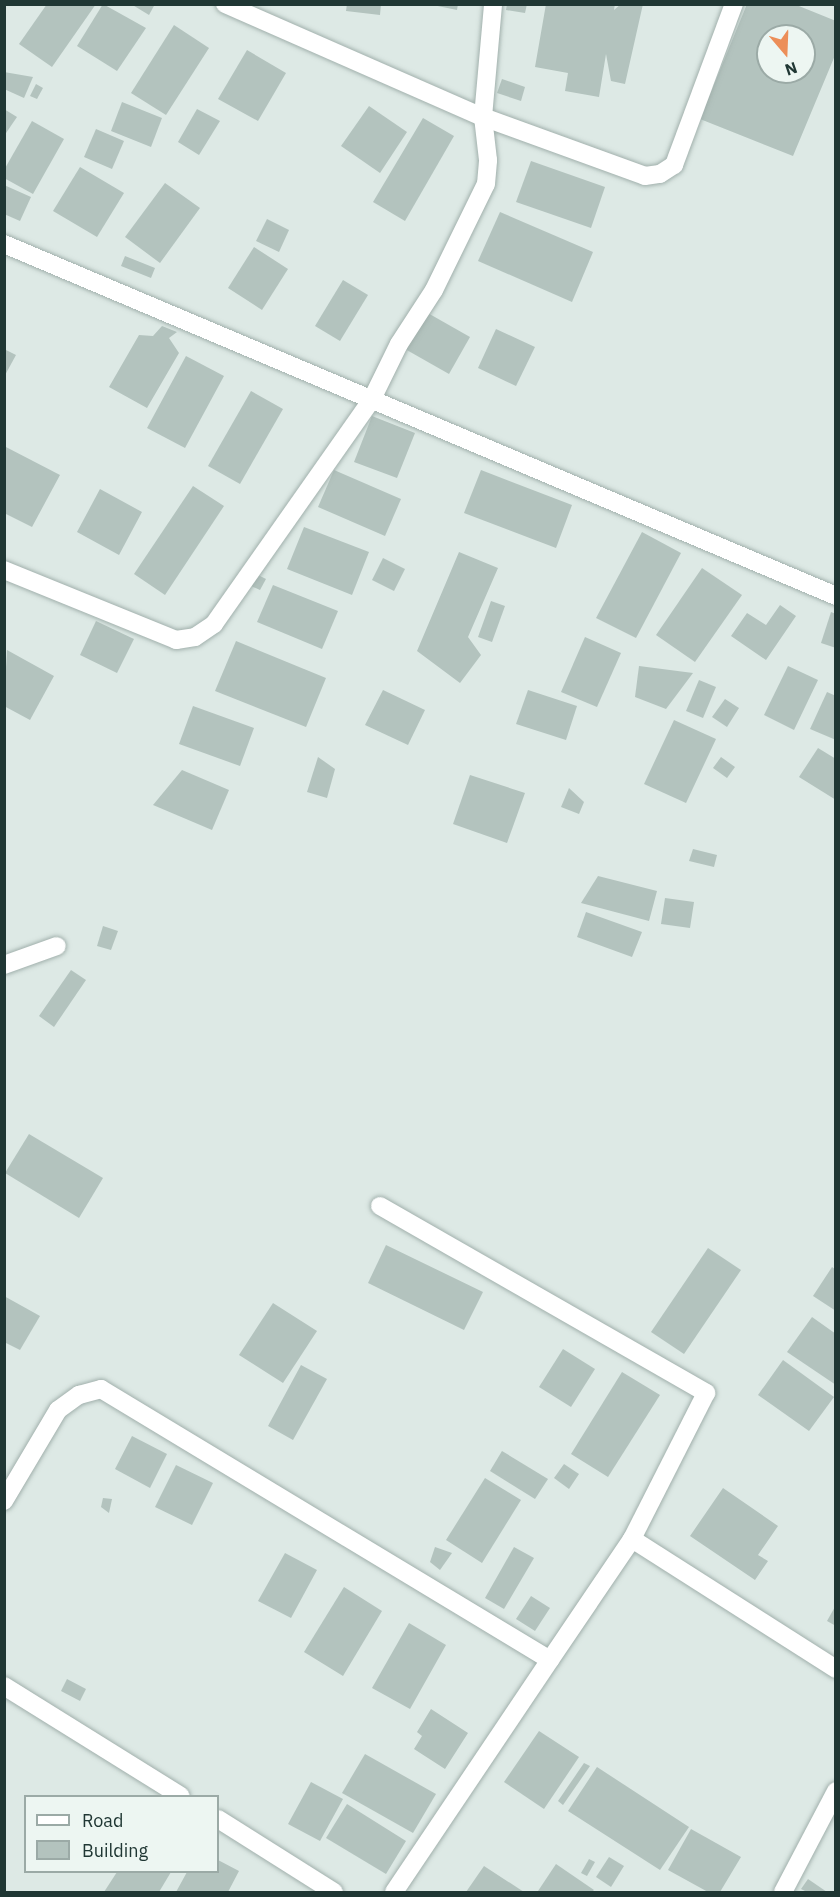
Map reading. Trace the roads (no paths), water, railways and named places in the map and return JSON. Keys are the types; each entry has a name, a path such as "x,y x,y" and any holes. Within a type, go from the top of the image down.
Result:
{"street":[{"path":"225,4 483,117 645,176 660,174 674,165 734,4"},
{"path":"4,570 176,640 195,637 214,624 372,399 399,344 434,290 486,184 488,160 483,117 493,4"},
{"path":"4,244 836,596"},
{"path":"4,965 57,946"},
{"path":"380,1206 706,1393 632,1539 394,1893"},
{"path":"4,1502 58,1410 78,1395 100,1389 550,1660"},
{"path":"632,1539 836,1669"},
{"path":"4,1686 178,1795"},
{"path":"783,1893 836,1791"},
{"path":"219,1821 334,1893"}]}
